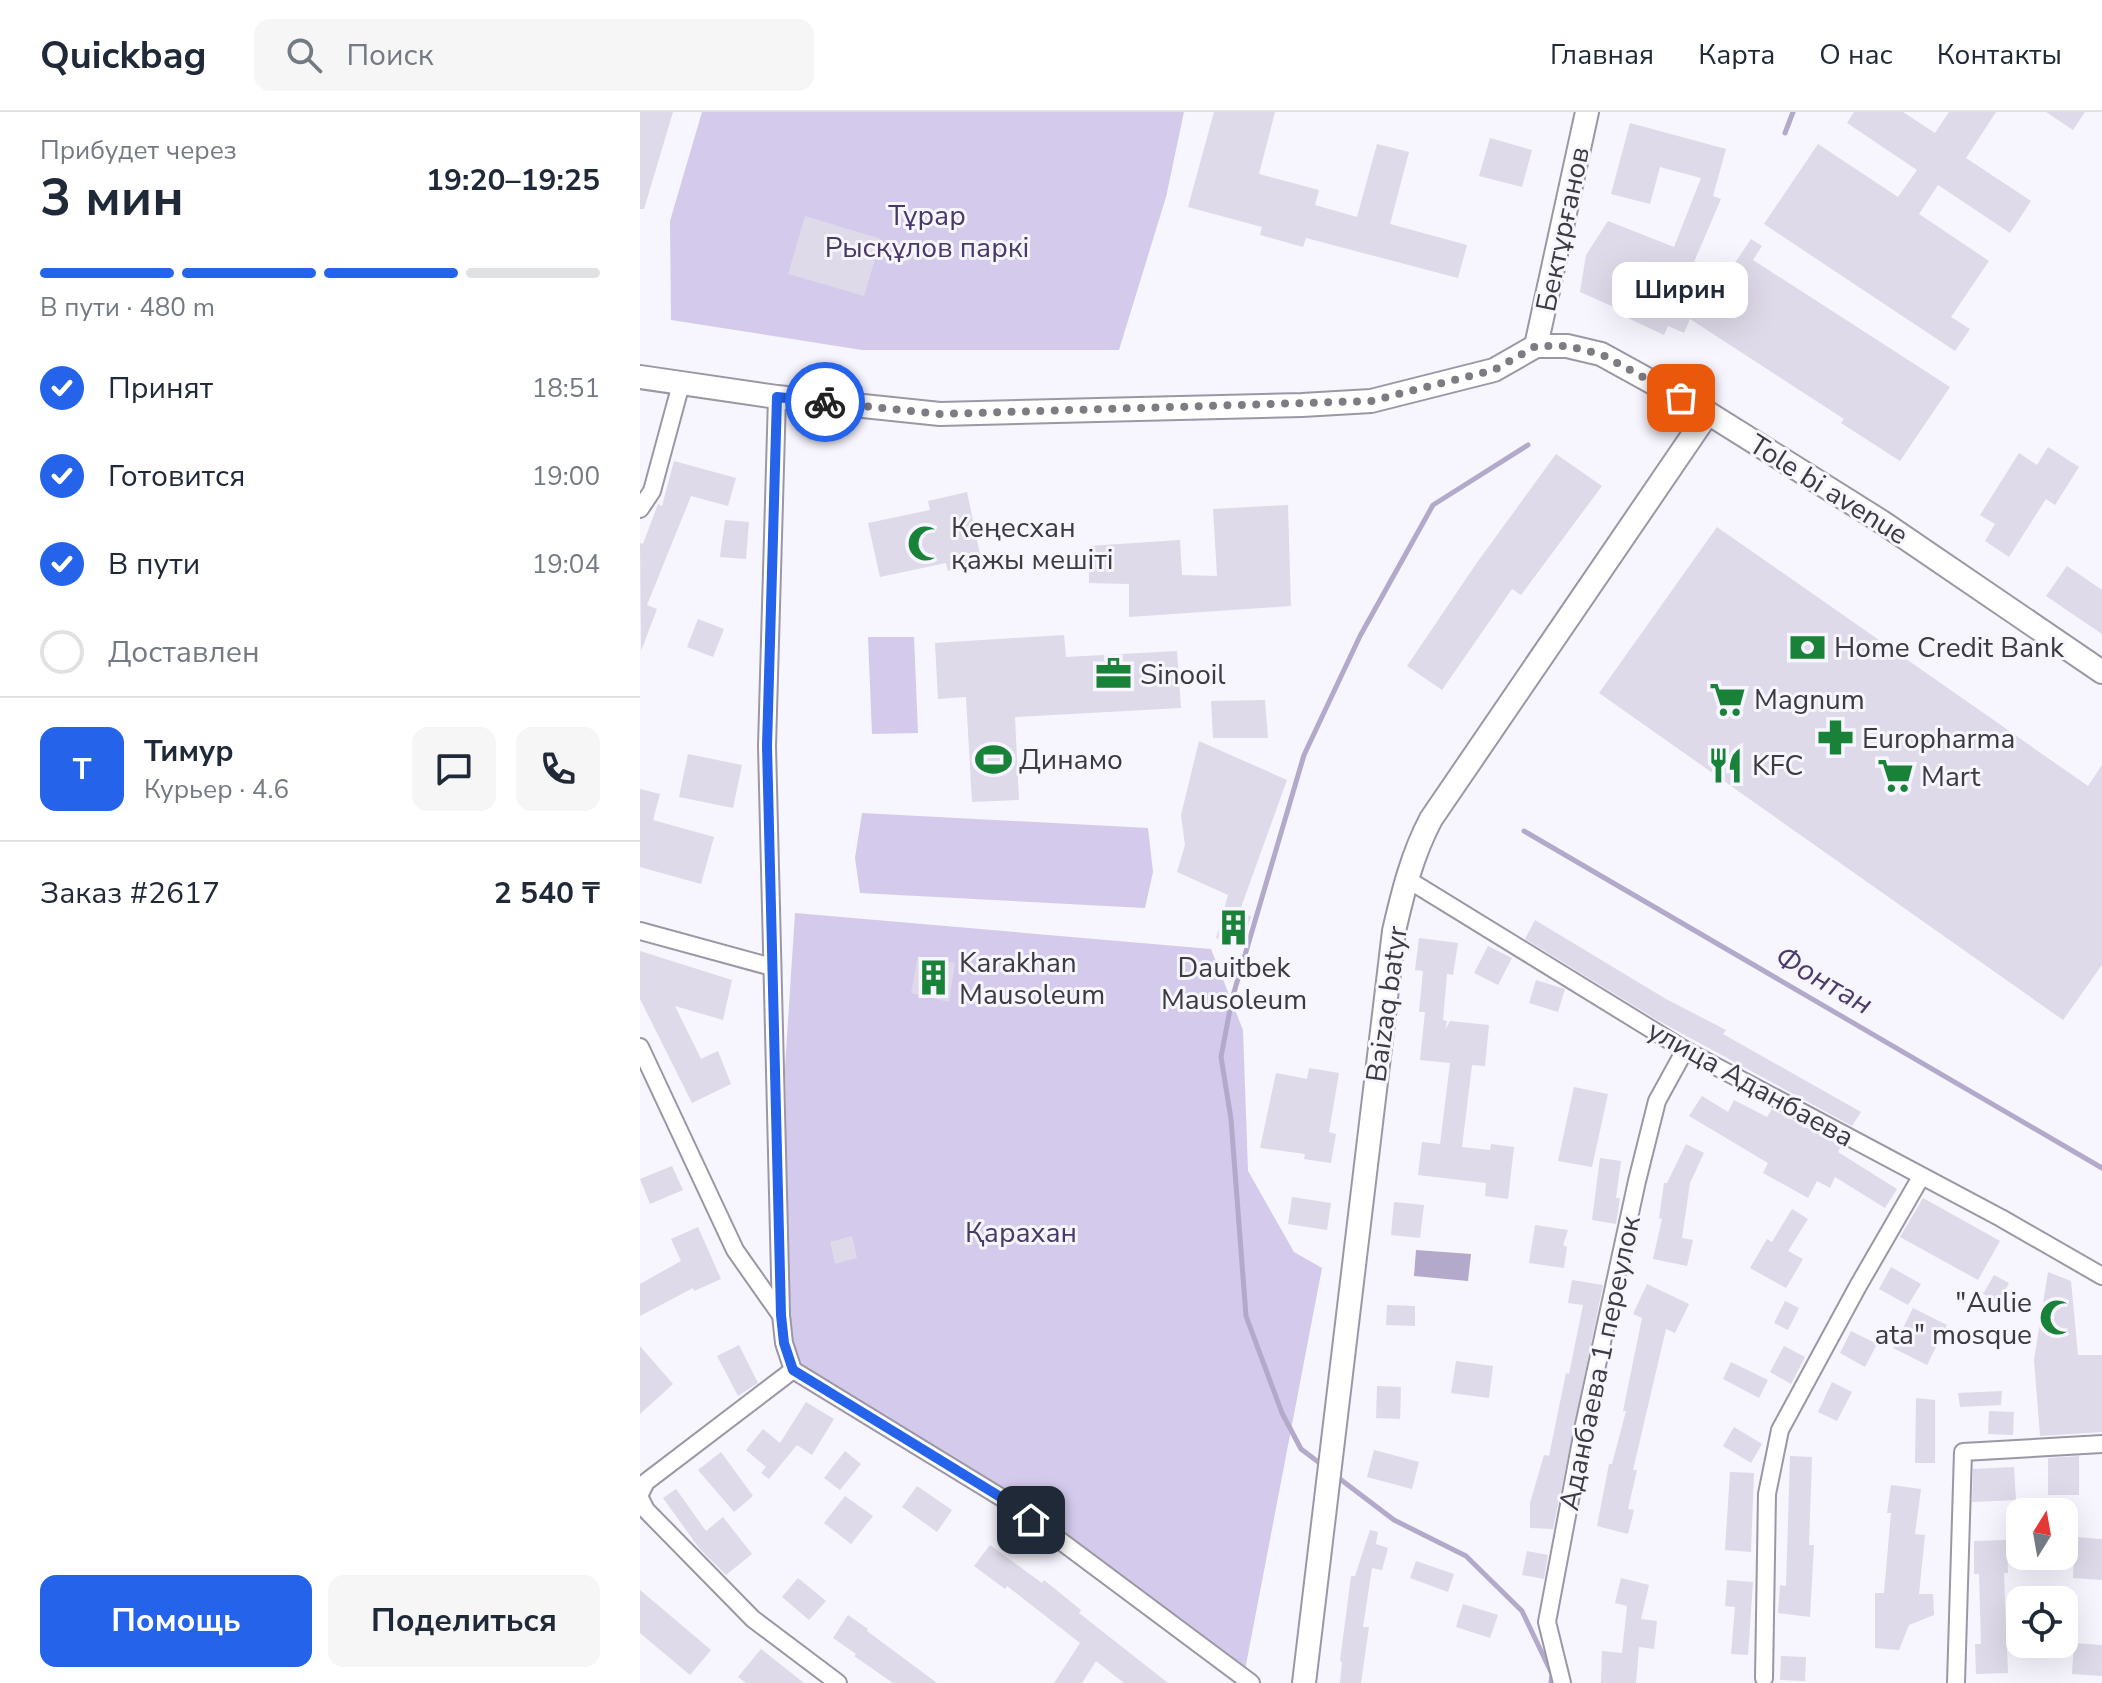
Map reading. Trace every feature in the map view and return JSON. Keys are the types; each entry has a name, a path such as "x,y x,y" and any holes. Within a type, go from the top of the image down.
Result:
{"street":[{"name":"Бектұрғанов","path":"1536,346 1587,112"},
{"path":"640,377 777,397 940,414 1371,401 1494,370 1536,346"},
{"name":"Tole bi avenue","path":"1536,346 1567,346 1601,354 1708,413 1894,530 2102,672"},
{"path":"640,509 652,491 681,384"},
{"path":"777,397 767,746 781,1315 784,1343 793,1370 1007,1501 1251,1683"},
{"name":"Baizaq batyr","path":"1304,1683 1394,931 1419,841 1708,413"},
{"name":"улица Аданбаева","path":"1407,879 1685,1050 2102,1276"},
{"path":"640,931 772,967"},
{"path":"640,1047 735,1250 781,1315"},
{"name":"Аданбаева 1 переулок","path":"1562,1683 1547,1622 1584,1425 1657,1101 1685,1050"},
{"path":"1764,1678 1767,1494 1780,1430 1921,1177"},
{"path":"793,1370 646,1482 640,1496 646,1510 753,1619 838,1683"},
{"path":"1956,1683 1963,1452 2102,1444"}],"green space":[{"name":"Тұрар Рысқұлов паркі","path":"702,112 1184,112 1166,197 1119,350 862,350 671,320 670,221"},
{"path":"868,637 914,637 918,733 872,734"},
{"path":"862,813 1148,828 1153,872 1145,908 860,893 855,858"},
{"name":"Қарахан","path":"795,913 1211,949 1243,1030 1248,1171 1294,1252 1322,1268 1244,1675 789,1358 785,1067"}],"shaded area":[{"path":"1416,1250 1471,1254 1468,1281 1414,1276"}],"building":[{"path":"640,112 673,112 644,209 640,209"},
{"path":"1214,112 1275,112 1259,174 1319,190 1315,205 1357,217 1377,144 1409,152 1390,224 1467,245 1458,278 1306,238 1303,247 1260,235 1262,227 1188,207"},
{"path":"1854,112 1903,112 1935,133 1949,112 1996,112 1966,158 2031,201 2010,233 1938,185 1919,214 1989,261 1951,317 1970,329 1955,351 1764,224 1818,144 1898,197 1917,170 1847,123"},
{"path":"2046,112 2085,112 2073,130"},
{"path":"1630,123 1726,149 1713,196 1721,199 1688,276 1718,288 1751,239 1762,246 1753,260 1950,387 1900,461 1841,423 1844,419 1690,319 1684,333 1668,326 1664,335 1580,292 1586,255 1608,221 1674,247 1701,178 1660,167 1650,204 1611,194"},
{"path":"1490,138 1532,150 1522,187 1479,176"},
{"path":"805,216 881,239 864,296 788,274"},
{"path":"2048,447 2079,467 2055,505 2046,499 2009,557 1985,541 1995,524 1980,515 2019,453 2037,465"},
{"path":"1556,454 1602,486 1521,595 1512,589 1442,690 1407,666"},
{"path":"674,461 736,478 728,506 691,496 647,605 657,609 641,651 640,543 643,544 658,504 662,506"},
{"name":"Кеңесхан қажы мешіті","path":"967,492 982,564 948,571 946,563 880,577 868,523 930,510 928,501"},
{"path":"1288,505 1291,606 1129,617 1129,584 1089,583 1089,546 1180,540 1182,575 1217,576 1213,509"},
{"path":"725,520 749,522 746,559 720,557"},
{"name":"Mart","path":"1717,527 2088,786 2102,765 2102,965 2063,1020 1599,693"},
{"path":"2067,566 2102,590 2102,634 2046,596"},
{"path":"698,619 724,629 713,657 687,647"},
{"name":"Динамо","path":"1064,635 1066,657 1177,651 1181,708 1015,717 1019,800 972,802 966,697 938,699 935,643"},
{"path":"1265,700 1268,738 1213,738 1211,701"},
{"path":"1199,741 1287,780 1239,913 1251,916 1243,945 1216,938 1228,895 1177,872 1185,845 1181,815"},
{"path":"688,754 742,765 733,808 679,797"},
{"path":"640,789 660,794 653,820 714,837 701,884 640,867"},
{"path":"1535,920 1666,999 1726,1030 1723,1034 1861,1112 1852,1126 1657,1020 1525,939"},
{"path":"1419,938 1458,943 1453,975 1447,974 1445,1030 1450,1021 1489,1025 1485,1066 1472,1065 1462,1147 1490,1150 1491,1144 1514,1147 1508,1199 1485,1196 1486,1183 1418,1175 1422,1142 1440,1144 1450,1063 1420,1060 1425,1012 1419,1012 1423,971 1415,970"},
{"path":"1488,946 1512,958 1498,985 1474,973"},
{"path":"640,951 732,980 723,1020 675,1006 701,1059 718,1051 731,1084 692,1103 640,999"},
{"name":"Karakhan Mausoleum","path":"918,956 955,963 949,1002 911,993"},
{"path":"1536,980 1565,989 1558,1012 1529,1003"},
{"path":"1309,1068 1339,1073 1329,1132 1336,1134 1331,1163 1304,1159 1305,1154 1260,1148 1276,1073 1307,1079"},
{"path":"1574,1087 1608,1094 1592,1167 1558,1161"},
{"path":"1702,1096 1728,1112 1734,1100 1767,1117 1772,1109 1841,1146 1838,1152 1897,1189 1885,1208 1835,1177 1830,1188 1817,1181 1808,1198 1763,1173 1768,1163 1689,1116"},
{"path":"1686,1144 1704,1153 1690,1183 1682,1238 1693,1240 1687,1266 1653,1259 1662,1219 1659,1218 1664,1183 1667,1183"},
{"path":"1600,1158 1621,1161 1616,1224 1592,1220"},
{"path":"672,1166 683,1190 650,1204 640,1179"},
{"path":"1292,1197 1331,1203 1327,1230 1288,1224"},
{"path":"1923,1198 2000,1241 1978,1280 1900,1237"},
{"path":"1394,1202 1424,1205 1420,1238 1391,1235"},
{"path":"1792,1209 1808,1219 1788,1251 1803,1259 1786,1288 1750,1268 1767,1239 1772,1242"},
{"path":"1535,1225 1568,1230 1563,1245 1567,1247 1564,1268 1529,1263"},
{"path":"698,1227 721,1279 694,1291 693,1288 640,1316 640,1284 681,1261 671,1239"},
{"path":"852,1236 857,1258 835,1264 830,1242"},
{"path":"1891,1267 1921,1284 1908,1305 1879,1289"},
{"name":"\"Aulie ata\" mosque","path":"2048,1272 2071,1281 2078,1355 2102,1355 2102,1432 2040,1436 2034,1360"},
{"path":"1994,1275 2009,1283 1999,1302 1983,1294"},
{"path":"1572,1280 1603,1285 1553,1529 1530,1528 1530,1503 1544,1455 1549,1456 1583,1305 1568,1303"},
{"path":"1647,1284 1689,1304 1675,1333 1666,1329 1633,1470 1637,1470 1628,1509 1634,1510 1628,1534 1597,1526 1609,1464 1612,1464 1626,1411 1623,1411 1642,1318 1633,1314"},
{"path":"1785,1301 1799,1308 1788,1330 1774,1323"},
{"path":"1387,1305 1415,1306 1415,1326 1386,1325"},
{"path":"1913,1308 1947,1325 1927,1365 1893,1348"},
{"path":"1851,1331 1877,1344 1865,1367 1840,1353"},
{"path":"739,1345 758,1383 738,1396 717,1356"},
{"path":"640,1346 673,1384 640,1414"},
{"path":"1784,1346 1805,1357 1791,1384 1770,1372"},
{"path":"1456,1361 1493,1366 1489,1398 1451,1393"},
{"path":"1731,1362 1768,1380 1759,1398 1723,1379"},
{"path":"1832,1382 1852,1392 1837,1421 1818,1412"},
{"path":"1377,1386 1401,1387 1400,1419 1376,1418"},
{"path":"2002,1391 2001,1405 1960,1407 1958,1393"},
{"path":"1916,1398 1935,1400 1935,1463 1915,1463"},
{"path":"806,1402 834,1419 812,1455 797,1445 769,1479 761,1473 766,1467 746,1450 763,1429 780,1443"},
{"path":"1989,1411 2014,1412 2013,1435 1988,1434"},
{"path":"1734,1427 1762,1444 1751,1463 1723,1446"},
{"path":"1374,1450 1419,1462 1412,1489 1367,1477"},
{"path":"845,1451 861,1464 840,1490 824,1478"},
{"path":"721,1452 753,1496 734,1512 698,1470"},
{"path":"1790,1456 1812,1457 1809,1545 1814,1545 1810,1617 1778,1613 1780,1585 1786,1586"},
{"path":"2079,1456 2079,1495 2048,1495 2048,1458"},
{"path":"2014,1467 2016,1498 1972,1502 1973,1469"},
{"path":"1730,1472 1754,1473 1751,1552 1725,1550"},
{"path":"1891,1485 1921,1489 1915,1534 1925,1535 1919,1594 1933,1594 1934,1615 1909,1625 1899,1650 1875,1648 1875,1593 1884,1593"},
{"path":"917,1486 952,1510 937,1532 902,1507"},
{"path":"676,1489 706,1531 723,1517 752,1554 726,1575 699,1548 663,1498"},
{"path":"845,1496 873,1516 851,1544 824,1523"},
{"path":"1370,1530 1378,1532 1376,1544 1388,1548 1382,1570 1372,1568 1363,1627 1369,1627 1361,1683 1340,1683 1351,1576 1355,1576"},
{"path":"2078,1537 2102,1539 2102,1580 2073,1578 2073,1570 2078,1570"},
{"path":"2006,1540 2008,1573 2004,1573 2008,1673 1976,1674 1975,1644 1981,1644 1979,1574 1974,1574 1974,1541"},
{"path":"990,1545 1042,1583 1044,1580 1081,1610 1079,1613 1168,1683 1124,1683 1096,1661 1082,1683 1054,1683 1080,1643 1007,1586 1005,1589 974,1566"},
{"path":"1527,1551 1548,1555 1544,1579 1522,1575"},
{"path":"1416,1561 1454,1574 1448,1592 1410,1578"},
{"path":"798,1578 826,1601 809,1620 782,1597"},
{"path":"1621,1578 1649,1585 1641,1619 1657,1621 1654,1649 1639,1647 1636,1683 1601,1683 1602,1651 1622,1653 1627,1606 1615,1603"},
{"path":"1727,1580 1753,1582 1748,1655 1731,1654 1735,1607 1725,1606"},
{"path":"640,1590 711,1650 690,1675 640,1633"},
{"path":"1463,1604 1498,1615 1490,1638 1456,1627"},
{"path":"848,1615 937,1683 893,1683 854,1656 856,1654 833,1638"},
{"path":"2078,1643 2102,1645 2102,1676 2072,1674 2073,1658 2078,1658"},
{"path":"761,1649 804,1683 746,1683 738,1677"},
{"path":"1781,1656 1806,1657 1805,1681 1780,1680"}],"waterway":[{"path":"1785,133 1793,112"},
{"path":"1325,1467 1301,1449 1282,1413 1246,1316 1231,1119 1221,1057 1232,999 1304,755 1360,636 1433,505 1528,445"},
{"name":"Фонтан","path":"1524,831 2102,1168"},
{"path":"1336,1476 1394,1520 1466,1556 1522,1611 1552,1674 1551,1683"}],"way so far":[{"path":"825,402 940,414 1371,401 1494,370 1536,346 1567,346 1601,354 1681,398"}],"place":[{"name":"Ширин","path":"1681,398"},
{"name":"Кеңесхан қажы мешіті","path":"925,543"},
{"name":"Home Credit Bank","path":"1808,647"},
{"name":"Sinooil","path":"1114,674"},
{"name":"Magnum","path":"1728,699"},
{"name":"Europharma","path":"1836,738"},
{"name":"Динамо","path":"993,759"},
{"name":"KFC","path":"1726,765"},
{"name":"Mart","path":"1895,776"},
{"name":"Dauitbek Mausoleum","path":"1234,927"},
{"name":"Karakhan Mausoleum","path":"933,978"},
{"name":"\"Aulie ata\" mosque","path":"2058,1318"}],"route":[{"path":"825,402 777,397 767,746 784,1343 793,1370 1007,1501 1031,1520"}]}
